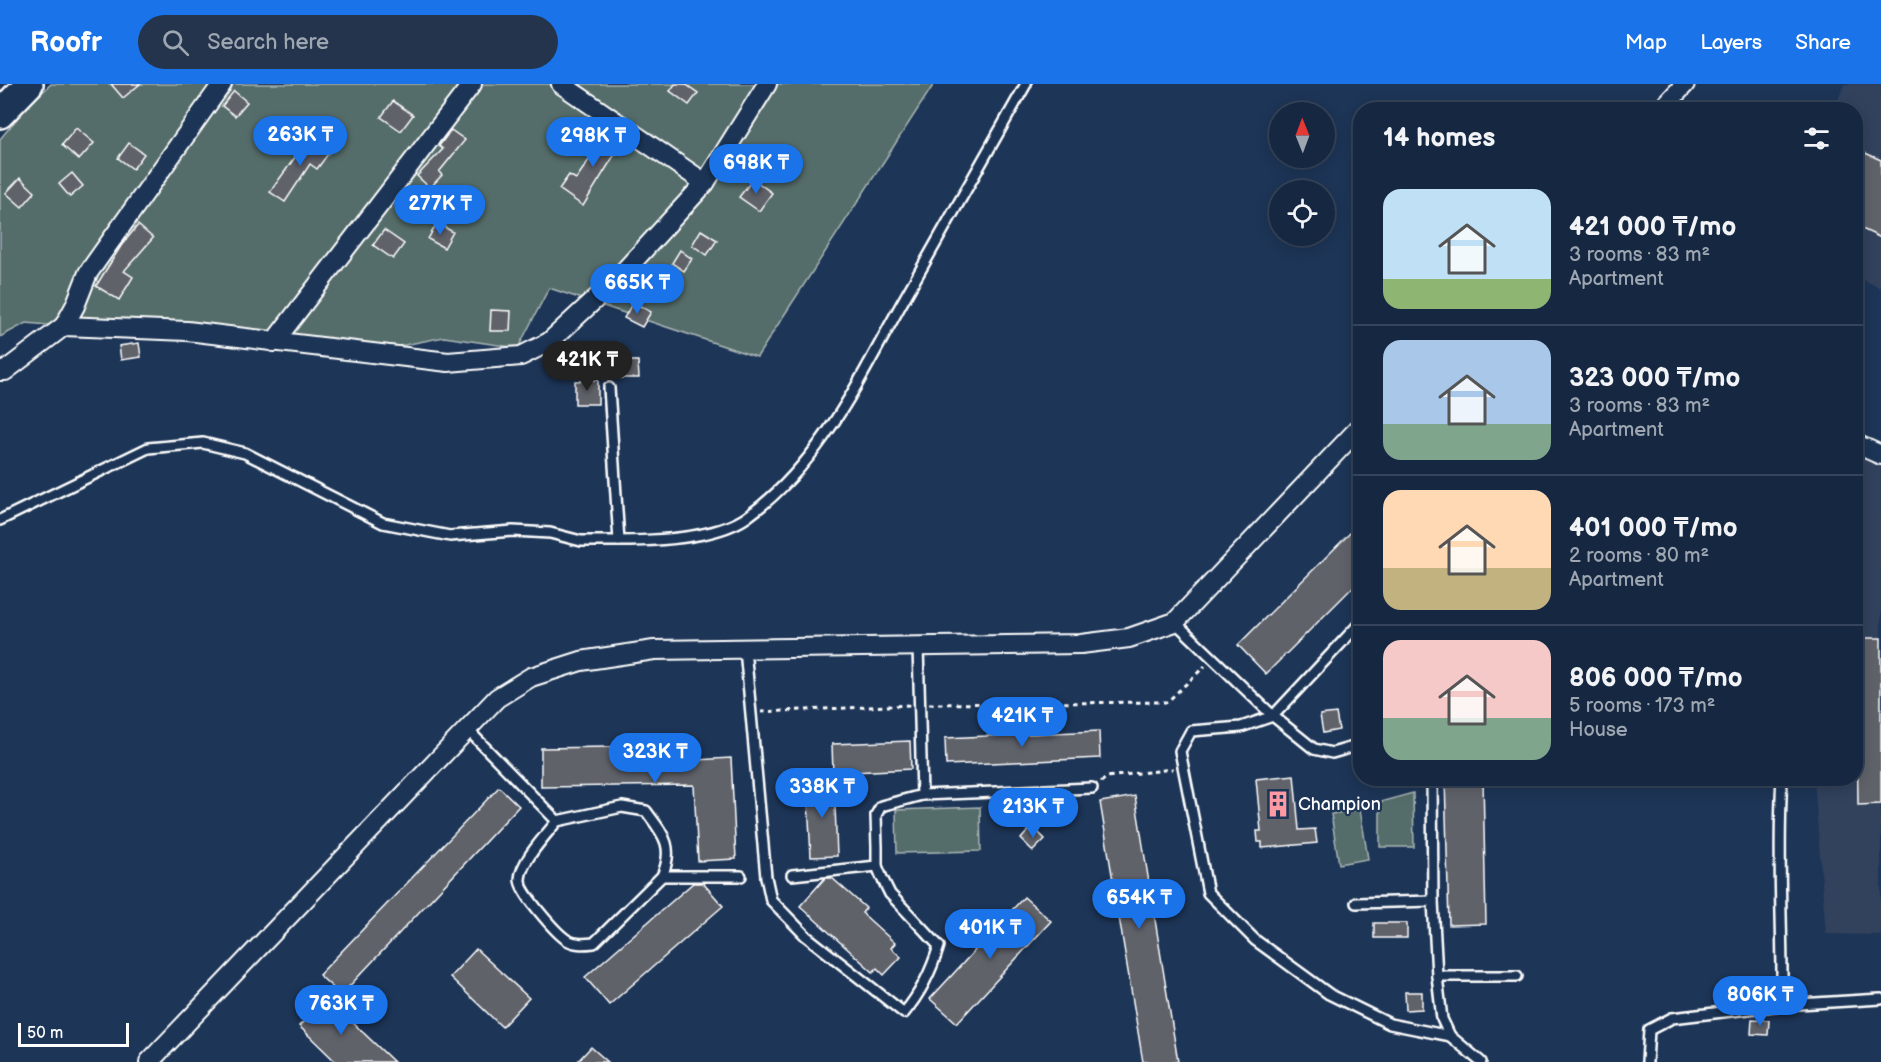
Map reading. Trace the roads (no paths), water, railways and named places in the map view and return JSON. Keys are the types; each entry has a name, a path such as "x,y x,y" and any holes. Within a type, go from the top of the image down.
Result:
{"main road":[{"path":"0,114 29,84"}],"street":[{"path":"0,371 5,371 64,326 88,273 222,84"},
{"path":"274,342 472,84"},
{"path":"561,84 705,183"},
{"path":"64,326 187,331 448,362 521,356 549,342 617,279 705,183 767,84"},
{"path":"1668,102 1685,84"},
{"path":"149,1062 497,698 531,677 581,660 654,650 1081,644 1129,638 1175,622 1353,434"},
{"path":"1863,447 1881,455"}],"lane":[{"path":"0,520 148,448 203,443 245,453 383,523 450,536 513,531 550,533 581,541 652,541 706,534 746,518 794,477 836,419 1026,84"},
{"path":"609,388 620,541"},
{"path":"1175,622 1273,716 1314,749 1332,753 1353,747"},
{"path":"1353,631 1273,716 1241,727 1191,731 1180,751 1208,893 1255,940 1329,994 1390,1024 1450,1036"},
{"path":"1348,636 1353,636"},
{"path":"918,646 921,795"},
{"path":"745,649 766,876 771,900 806,936 904,1013 913,1002 935,959 939,946 890,894 877,866 876,815 881,806 891,801 921,795 1092,788"},
{"path":"467,729 557,821"},
{"path":"1432,786 1433,901 1442,1018 1450,1036 1481,1062"},
{"path":"1782,786 1779,845 1783,946 1782,1005"},
{"path":"622,807 646,811 665,837 668,862 662,876 594,943 581,944 567,940 529,901 519,881 523,867 557,821 622,807"},
{"path":"792,875 877,866"},
{"path":"662,876 741,876"},
{"path":"1356,903 1433,901"},
{"path":"1437,976 1516,976"},
{"path":"1647,1062 1649,1030 1672,1018 1782,1005 1881,999"}],"place":[{"name":"Champion","path":"1278,804"}]}
